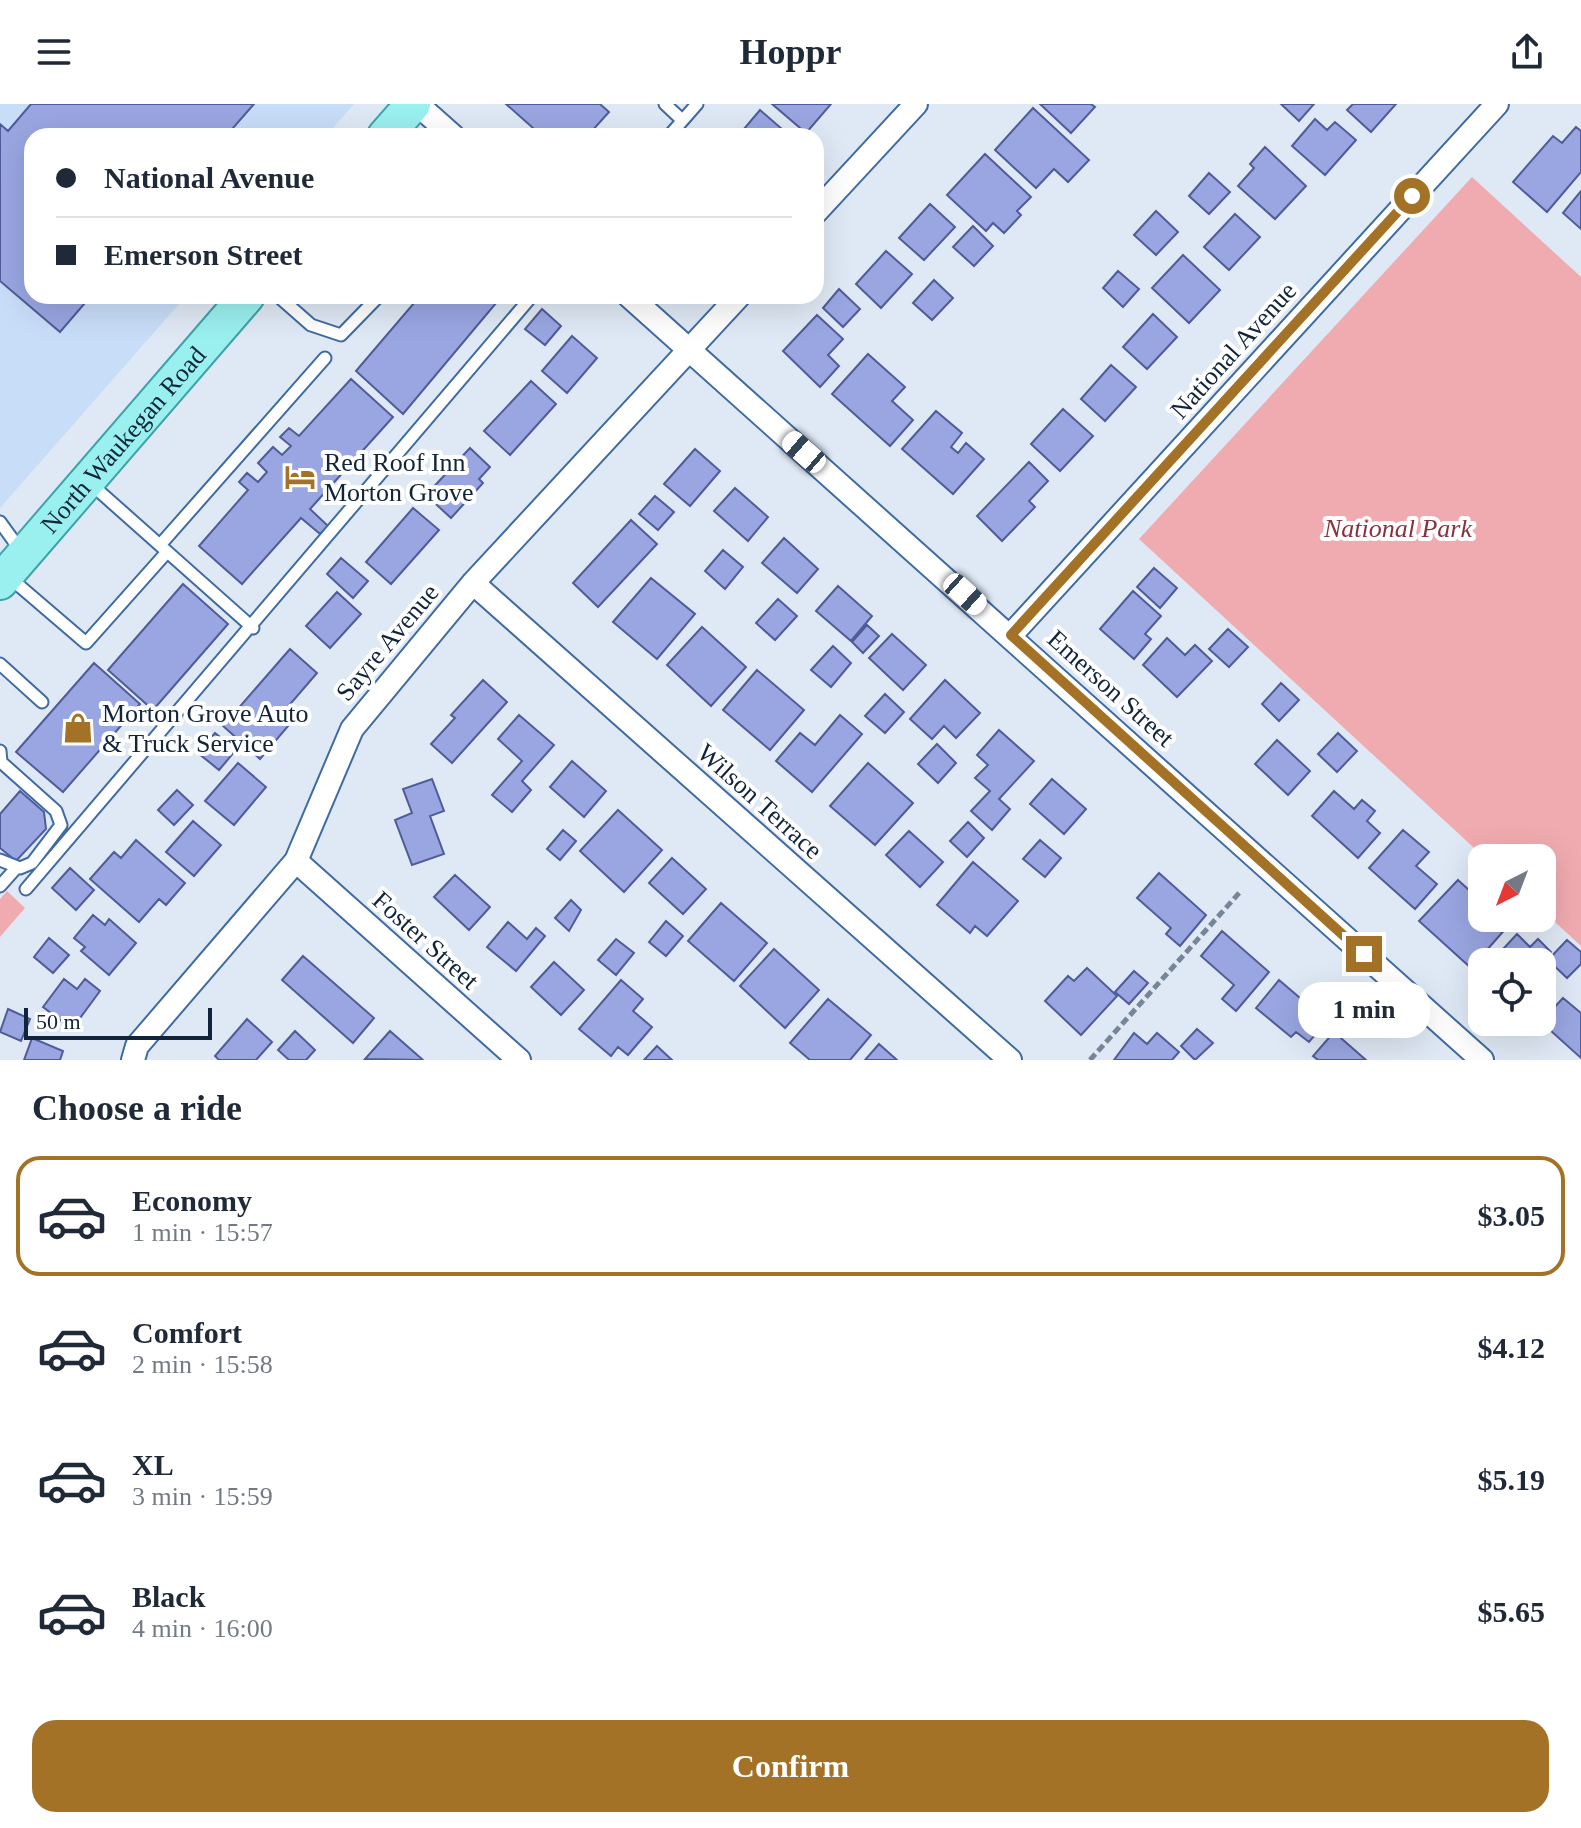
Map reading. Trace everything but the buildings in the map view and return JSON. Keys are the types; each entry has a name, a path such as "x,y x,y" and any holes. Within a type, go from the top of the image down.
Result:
{"main road":[{"path":"392,128 415,104"},
{"name":"North Waukegan Road","path":"10,571 240,304"}],"street":[{"path":"415,104 444,128"},
{"path":"824,203 916,104"},
{"name":"National Avenue","path":"1011,635 1497,104"},
{"name":"Emerson Street","path":"638,304 1482,1060"},
{"name":"Sayre Avenue","path":"133,1060 137,1046 296,861 352,729 473,583 732,304"},
{"name":"Wilson Terrace","path":"473,583 1010,1060"},
{"name":"Foster Street","path":"296,861 519,1060"}],"lane":[{"path":"665,104 682,120"},
{"path":"676,128 697,104"},
{"path":"287,304 311,325 341,335 371,304"},
{"path":"26,889 253,628 525,304"},
{"path":"0,522 10,571 86,643 249,443 325,358"},
{"path":"88,481 253,628"},
{"path":"0,664 42,702"},
{"path":"0,751 0,762 56,811 61,825 32,863 17,867 0,886"},
{"path":"0,860 17,867"}],"path":[{"path":"1090,1060 1240,892"}],"shaded area":[{"path":"0,104 354,104 333,128 24,128 24,304 179,304 0,508"}],"green space":[{"name":"National Park","path":"1472,177 1581,277 1581,946 1556,923 1556,844 1470,844 1139,539"},
{"path":"7,891 25,908 0,937 0,899"}],"place":[{"name":"Red Roof Inn Morton Grove","path":"300,477"},
{"name":"Morton Grove Auto & Truck Service","path":"78,728"}],"route":[{"path":"1364,954 1011,635 1412,196"}]}
